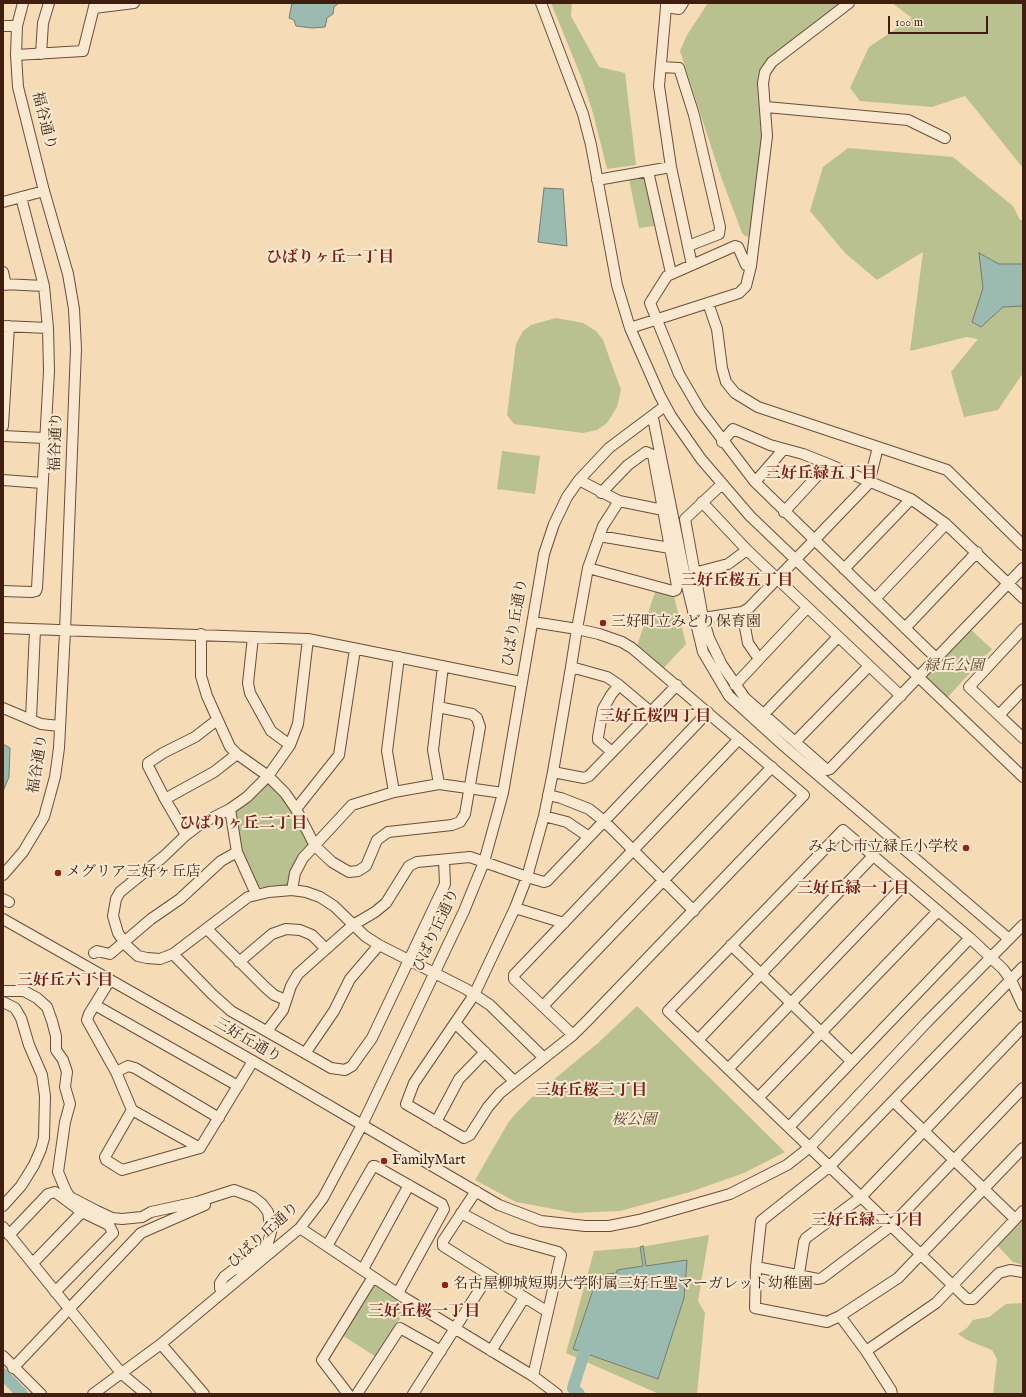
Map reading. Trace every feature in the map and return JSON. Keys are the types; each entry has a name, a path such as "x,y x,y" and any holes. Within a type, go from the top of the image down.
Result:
{"street":[{"name":"福谷通り","path":"3,876 23,852 44,817 55,776 60,726 65,631 76,349 74,309 68,274 44,190 18,87 16,55 17,26 23,3"},
{"path":"41,54 43,23 49,3"},
{"path":"16,55 83,51 94,5 134,3"},
{"path":"540,3 583,114 617,285 630,328 665,406 692,448 750,516 1023,777"},
{"path":"682,3 679,9 666,5 662,66 659,86 671,167 692,265"},
{"path":"630,328 656,318 738,293 748,282 767,136 763,83 768,68 788,50 849,3"},
{"path":"3,26 17,26"},
{"path":"662,66 679,68 694,115 720,227 719,234 688,246"},
{"path":"766,107 908,120 945,138"},
{"path":"597,180 671,167"},
{"path":"648,171 671,273"},
{"path":"3,202 44,190"},
{"path":"3,591 32,592 36,591 37,588 44,438 49,371 48,328 44,286 21,197"},
{"path":"751,266 746,265 738,247 735,246 667,276 651,300 656,318 679,374 700,410 722,442 755,482 784,512 937,659"},
{"path":"3,272 5,284 44,286"},
{"path":"708,303 717,329 722,368 726,382 735,393 758,407 946,470 1023,545"},
{"path":"3,426 6,326 48,328"},
{"name":"ひばり丘通り","path":"93,1394 161,1344 300,1228 323,1198 362,1125 464,910 484,862 502,793 544,554 567,497 579,480 609,448 665,406"},
{"path":"653,418 687,586 703,652 728,696 779,742 1009,939"},
{"path":"722,442 733,429 783,450 803,454 911,499 946,524 977,552 1023,598"},
{"path":"3,436 44,438"},
{"path":"703,618 742,612 749,608 797,560 869,482 878,447"},
{"path":"755,482 783,450"},
{"path":"588,568 673,591 676,590 677,586 653,455 650,452 643,454 624,468 601,493"},
{"path":"784,512 828,464"},
{"path":"3,480 42,483"},
{"path":"579,480 601,493 619,501 663,510"},
{"path":"722,484 685,519 703,618 714,652 734,685 745,698 827,770 830,770 1023,568"},
{"path":"844,569 911,499"},
{"path":"533,622 577,630 611,638 632,648 803,793 803,799 573,1035 514,1081 488,1107 469,1137 462,1138 406,1104 414,1083 474,995 515,908 527,877 544,816 571,666 577,630 588,568 599,536 608,517 619,501"},
{"path":"702,502 807,608 901,696"},
{"path":"875,599 946,524"},
{"path":"599,536 670,548"},
{"path":"694,573 728,564 748,550"},
{"path":"905,628 977,552"},
{"path":"734,685 807,608"},
{"path":"742,612 748,643 759,659"},
{"path":"3,628 308,639 521,682"},
{"path":"1023,629 969,685 970,689 1023,738"},
{"path":"31,719 35,630"},
{"path":"201,634 201,676 217,720 230,747 237,754 268,776 289,797 315,846 332,862 345,870 358,871 366,866 377,840 388,832 449,826 460,822 465,814 471,788 480,732 479,721 470,713 438,707"},
{"path":"253,637 248,683 250,693 271,731 290,745"},
{"path":"763,715 838,637"},
{"path":"308,639 298,724 290,745 268,776 247,798 230,809 202,823 186,835 164,857 120,892 116,899 113,916 115,924 124,941 132,951 146,958 160,959 173,954 207,929 238,903 256,894 292,890 315,895 326,901 353,925 379,945 454,982 494,1009 544,1058"},
{"path":"296,809 339,755 355,649"},
{"path":"394,792 387,751 398,658"},
{"path":"439,784 432,750 443,666"},
{"path":"571,666 602,675 619,685 651,712"},
{"path":"795,742 869,666"},
{"path":"612,752 598,740 598,737 605,705 619,685"},
{"path":"552,772 587,778 677,686"},
{"path":"999,715 1023,690"},
{"path":"3,708 40,724 60,726"},
{"path":"267,1031 283,1010 291,986 298,974 353,925 375,912 386,903 409,866 417,862 470,857 527,877 544,882 547,881 708,712"},
{"path":"186,835 165,799 148,766 148,763 163,753 195,737 217,720"},
{"path":"573,1035 514,978 564,923 739,739"},
{"path":"165,799 221,767 237,754"},
{"path":"543,1006 772,767"},
{"path":"292,890 298,866 352,805 394,792 439,784 502,793"},
{"path":"548,795 582,806 604,821 633,852 664,880 694,911"},
{"path":"230,809 237,852 256,894"},
{"path":"544,816 567,822 588,837"},
{"path":"1023,1006 1008,975 991,958 874,855 845,831 840,831 669,1009 670,1014 970,1300 999,1273 1010,1270 1023,1272"},
{"path":"94,953 97,951 110,954 124,941 180,898 221,861 237,852"},
{"path":"698,1040 874,855"},
{"path":"173,954 231,1011 336,1070 345,1070 352,1066 372,1038 410,960 445,884 444,860"},
{"path":"728,1069 906,883"},
{"path":"515,908 564,923"},
{"path":"758,1098 938,911"},
{"name":"三好丘通り","path":"3,919 253,1061 507,1209 541,1221 572,1226 609,1226 639,1220 742,1189 787,1165 810,1147 927,1022 1023,925"},
{"path":"207,929 270,992 286,1000"},
{"path":"239,962 272,934 286,929 300,930 312,934 326,949"},
{"path":"789,1127 970,938"},
{"path":"306,1052 334,1011 350,979 379,945"},
{"path":"731,945 851,1061"},
{"path":"1023,967 894,1102 830,1166 761,1221 756,1267 755,1308 827,1322 840,1316 898,1278 922,1255 1023,1148"},
{"path":"110,980 89,1014 87,1020 116,1072 132,1110 200,1148"},
{"path":"3,991 24,991 37,998 47,1007 52,1021 56,1036 56,1050 63,1060 67,1072 65,1087 70,1104 65,1122 58,1172 70,1197 92,1209 117,1219 142,1217 151,1212 197,1202 234,1190 253,1197 262,1204 268,1212 271,1232 268,1243 240,1268 233,1270 224,1277 220,1283 220,1288"},
{"path":"3,1002 15,1008 21,1018 29,1046 42,1075 45,1096 44,1138 41,1149 34,1165 21,1186 3,1206"},
{"path":"95,1005 238,1086"},
{"path":"455,1023 514,1081"},
{"path":"799,1274 806,1238 861,1197 1023,1027"},
{"path":"436,1122 459,1079 485,1052"},
{"path":"132,1110 105,1157 106,1160 122,1170 200,1148 253,1061"},
{"path":"116,1072 128,1066 134,1068 219,1118"},
{"path":"756,1267 799,1274 818,1279 822,1278 891,1226 1023,1088"},
{"path":"894,1102 1016,1219"},
{"path":"327,1246 373,1166 376,1166 442,1204 444,1209 398,1293"},
{"path":"363,1269 409,1185"},
{"path":"476,1191 443,1241 443,1246 548,1312"},
{"path":"10,1235 48,1194 55,1192 82,1212 109,1225 113,1233 55,1292"},
{"path":"13,1368 141,1232 220,1198"},
{"path":"866,1351 936,1303 1023,1211"},
{"path":"33,1263 82,1212"},
{"path":"461,1213 508,1238 561,1254 533,1376"},
{"path":"3,1227 122,1374 146,1394"},
{"path":"300,1228 398,1293 533,1376 557,1394"},
{"path":"414,1394 489,1275"},
{"path":"348,1394 323,1363 322,1357 373,1277"},
{"path":"491,1350 524,1298"},
{"path":"840,1316 866,1351 891,1390 892,1394"},
{"path":"357,1394 400,1328 441,1351"},
{"path":"161,1344 204,1394"},
{"path":"3,1356 13,1368 41,1394"}],"green space":[{"path":"551,3 572,3 571,16 599,67 625,73 636,165 607,169 593,113 582,79"},
{"path":"708,3 846,3 764,69 764,136 752,237 745,236 742,233 720,174 680,51 687,35"},
{"path":"892,3 1023,3 1023,168 965,96 932,107 860,101 850,88 869,47 912,18"},
{"path":"848,148 953,157 1013,206 1020,220 1023,220 1023,373 998,410 964,417 951,372 978,339 967,337 910,351 923,252 877,280 845,253 810,211 823,167"},
{"path":"645,177 654,226 639,228 629,179"},
{"path":"556,318 583,323 596,331 603,340 621,390 617,407 607,423 597,430 583,433 514,424 507,415 516,344 523,331 531,325"},
{"path":"502,451 540,456 535,494 497,489"},
{"path":"655,592 674,597 686,644 661,671 636,649"},
{"name":"緑丘公園","path":"969,628 992,649 946,699 922,676"},
{"path":"270,782 282,796 312,843 302,851 289,885 255,888 240,849 234,812"},
{"name":"桜公園","path":"637,1006 785,1152 744,1173 690,1192 620,1211 575,1213 516,1202 475,1180 508,1123 517,1112 529,1100 598,1043"},
{"path":"1023,1213 1023,1265 1013,1262 995,1243"},
{"path":"709,1235 698,1301 705,1313 697,1394 659,1394 566,1353 594,1251 641,1247"},
{"path":"370,1282 408,1306 376,1357 339,1333"},
{"path":"1023,1303 1023,1394 993,1394 997,1359 992,1350 967,1340 958,1334 967,1328 973,1320 989,1317 1006,1304"}],"water":[{"path":"292,3 339,3 334,7 333,14 327,18 325,27 312,28 296,26 294,20 289,18"},
{"path":"544,188 563,189 567,246 538,242"},
{"path":"979,253 999,264 1023,264 1023,306 1003,307 981,327 972,322 983,288"},
{"path":"3,744 10,748 9,777 3,791"},
{"path":"643,1246 646,1266 687,1260 684,1298 658,1379 573,1349 598,1275 617,1273 617,1270 643,1266 640,1247"}],"waterway":[{"path":"579,1394 573,1388 585,1350 596,1343"},
{"path":"3,1374 22,1394"}],"place":[{"name":"三好町立みどり保育園","path":"603,623"},
{"name":"みよし市立緑丘小学校","path":"966,848"},
{"name":"メグリア三好ヶ丘店","path":"58,873"},
{"name":"FamilyMart","path":"384,1161"},
{"name":"名古屋柳城短期大学附属三好丘聖マーガレット幼稚園","path":"445,1285"}],"district":[{"name":"ひばりヶ丘一丁目","path":"330,259"},
{"name":"三好丘緑五丁目","path":"821,475"},
{"name":"三好丘桜五丁目","path":"737,582"},
{"name":"三好丘桜四丁目","path":"655,718"},
{"name":"ひばりヶ丘二丁目","path":"243,825"},
{"name":"三好丘緑一丁目","path":"853,890"},
{"name":"三好丘六丁目","path":"65,982"},
{"name":"三好丘桜三丁目","path":"591,1092"},
{"name":"三好丘緑二丁目","path":"867,1222"},
{"name":"三好丘桜一丁目","path":"424,1313"}]}
